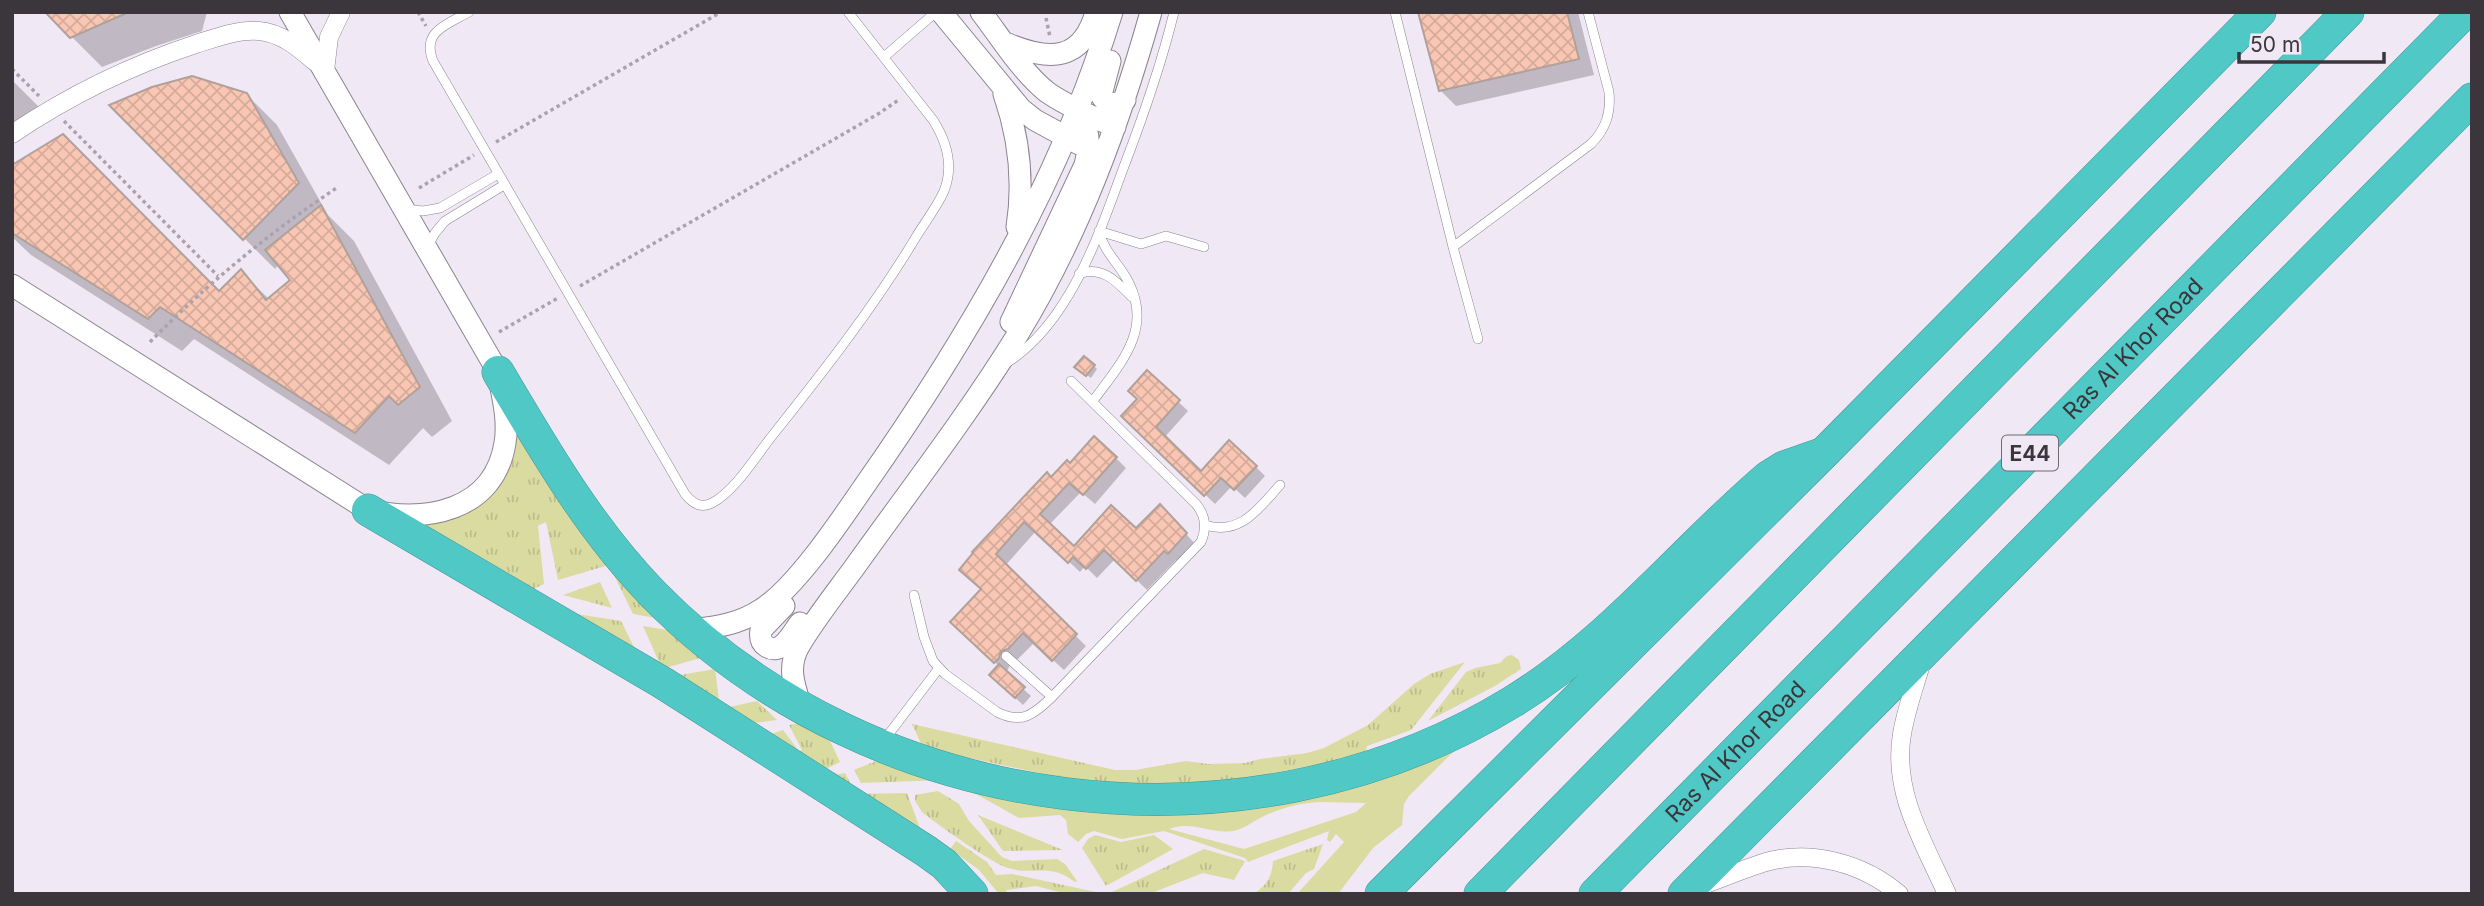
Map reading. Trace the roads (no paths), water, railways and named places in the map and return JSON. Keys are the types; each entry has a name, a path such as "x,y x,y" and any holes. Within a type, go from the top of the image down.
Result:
{"highway":[{"path":"1381,894 1824,453 2260,12"},
{"path":"1480,894 2348,12"},
{"name":"Ras Al Khor Road","path":"1595,894 2465,12"},
{"path":"1685,892 2472,99"},
{"path":"498,372 563,482 591,522 647,587 722,656 801,707 879,747 1011,785 1054,793 1108,798 1183,799 1254,794 1325,780 1362,769 1473,724 1541,684 1601,637 1768,477 1784,467 1824,453"},
{"path":"368,510 663,683 926,851 952,872 972,894"},
{"path":"1404,894 1419,874 1430,845"}],"street":[{"path":"12,285 368,510 393,516 434,514 473,498 488,482 499,464 505,444 506,423 498,372 290,12"},
{"path":"325,71 329,37 341,12"},
{"path":"939,12 1021,109 1068,150 1079,150 1083,155 1093,157"},
{"path":"981,12 1038,83 1078,110 1115,127"},
{"path":"1006,43 1037,55 1053,56 1069,51 1080,44 1088,34 1096,12"},
{"path":"692,630 734,623 762,609 786,588 842,518 904,428 1011,252 1063,146 1112,12"},
{"path":"1125,12 1101,95 1108,103 1125,100"},
{"path":"801,707 793,681 793,660 803,639 994,371 1007,330 1093,157 1115,127 1151,12"},
{"path":"12,134 51,107 112,75 142,62 238,32 261,31 282,37 303,50 325,71"},
{"path":"1002,88 1014,129 1021,171 1019,212 1011,252"},
{"path":"1078,110 1088,128 1093,157"},
{"path":"817,549 819,555 816,567 792,597 764,625 761,641 769,648 780,647 823,593 842,584"},
{"path":"1925,652 1902,735 1901,775 1910,815 1947,894"},
{"path":"1685,892 1768,862 1800,858 1833,861 1850,866 1881,880 1899,894"}],"lane":[{"path":"469,12 437,30 430,45 430,53 566,293 685,494 691,502 700,506 709,505 735,483 855,328 903,259 944,191 948,154 943,136 848,12"},
{"path":"884,57 939,12"},
{"path":"994,371 1021,353 1038,337 1079,274 1100,232 1155,82 1174,12"},
{"path":"1395,12 1478,339"},
{"path":"1453,247 1591,144 1604,127 1611,104 1588,12"},
{"path":"403,209 423,211 440,208 498,174"},
{"path":"426,250 445,221 505,186"},
{"path":"1100,232 1142,244 1166,236 1204,247"},
{"path":"1093,401 1130,348 1137,322 1129,282 1103,246 1100,232"},
{"path":"1079,274 1103,272 1134,298"},
{"path":"914,595 928,649 939,668 1007,718 1018,719 1029,716 1052,697 1201,542 1205,526 1201,510 1071,381"},
{"path":"1205,526 1226,528 1245,522 1280,485"},
{"path":"1006,656 1052,697"},
{"path":"879,747 939,668"}]}
